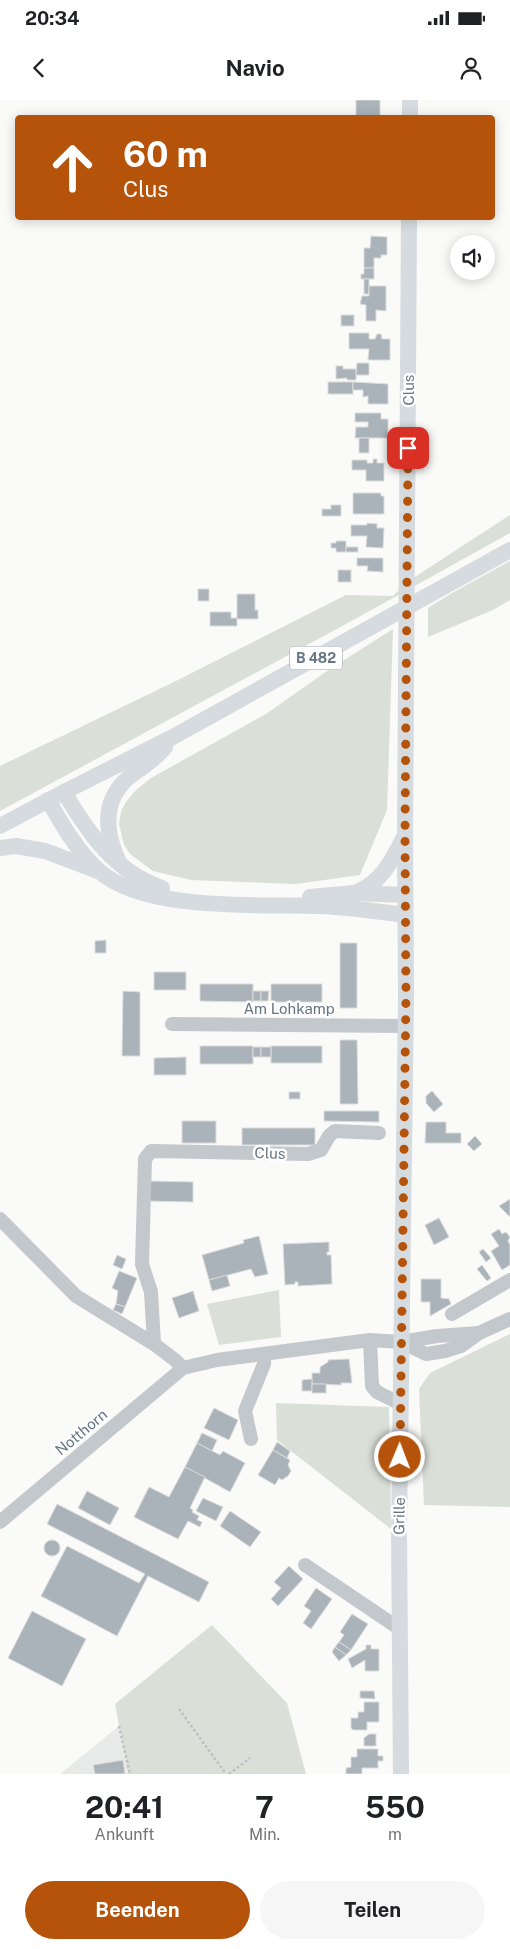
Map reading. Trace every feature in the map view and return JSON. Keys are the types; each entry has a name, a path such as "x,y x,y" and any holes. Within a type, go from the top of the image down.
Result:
{"main road":[{"path":"410,100 410,115"},
{"name":"Clus","path":"401,1342 406,1026 405,836 410,220"},
{"name":"B 482","path":"0,826 171,738 510,550"},
{"path":"120,866 110,842 107,823 112,800 127,778 159,756 171,738"},
{"path":"64,792 84,826 102,849 120,866 146,882 169,891 195,895 265,898 319,897 354,893 405,895"},
{"path":"48,800 68,834 100,872 113,881 145,893 171,900 196,903 320,906 405,915"},
{"path":"354,893 367,888 384,873 405,836"},
{"path":"0,848 16,846 44,852 100,872"},
{"name":"Grille","path":"401,1342 398,1534 401,1774"}],"street":[{"name":"Am Lohkamp","path":"172,1024 406,1026"},
{"name":"Clus","path":"154,1344 151,1292 142,1264 145,1159 151,1151 308,1154 320,1150 329,1136 335,1131 379,1133"},
{"path":"0,1219 76,1296 154,1344 183,1368"},
{"path":"452,1314 510,1280"},
{"name":"Notthorn","path":"0,1522 183,1368 217,1360 370,1340 401,1342 437,1336 479,1333 510,1319"},
{"path":"370,1340 372,1386 377,1392 401,1404"},
{"path":"251,1439 245,1411 264,1364 264,1354"},
{"path":"304,1565 400,1629"}],"path":[{"path":"179,1709 227,1774 250,1758"},
{"path":"119,1726 130,1774"}],"shaded area":[{"path":"510,515 510,533 0,811 0,766 176,681 346,595 393,596 407,582"},
{"path":"510,561 510,600 493,610 428,637 428,608"},
{"path":"393,629 387,810 360,875 296,884 191,880 153,871 130,854 124,845 119,824 121,811 135,791 151,778 266,714 327,671"},
{"path":"279,1290 281,1337 219,1345 207,1304"},
{"path":"510,1334 510,1507 424,1505 419,1389 430,1373"},
{"path":"276,1403 389,1407 391,1529 277,1440"},
{"path":"212,1625 287,1703 306,1774 128,1774 115,1704"},
{"path":"119,1726 128,1774 60,1774"}],"building":[{"path":"356,100 380,100 380,115 356,115"},
{"path":"371,236 387,237 387,255 381,255 381,258 374,258 374,268 364,268 364,248 370,248"},
{"path":"364,268 374,268 374,279 361,279 361,274 364,274"},
{"path":"364,279 369,279 369,294 364,294"},
{"path":"369,286 386,286 386,311 376,310 376,321 366,321 366,305 360,304 362,296 369,296"},
{"path":"341,315 354,315 354,326 341,326"},
{"path":"349,333 369,333 369,339 375,339 377,334 381,334 382,339 390,339 390,360 368,360 369,349 349,349"},
{"path":"357,363 369,363 369,375 356,375"},
{"path":"336,366 343,366 343,369 356,369 356,380 347,380 347,378 336,379"},
{"path":"328,382 353,382 353,394 328,394"},
{"path":"353,382 388,384 388,404 368,404 368,396 363,397 363,390 353,390"},
{"path":"355,413 381,413 381,419 388,419 388,438 355,438 356,427 368,427 368,422 355,422"},
{"path":"359,438 369,438 369,453 359,453"},
{"path":"373,459 377,459 377,463 384,463 384,481 366,481 366,470 352,470 352,460 367,460 367,463 373,463"},
{"path":"353,493 381,493 381,496 384,496 384,514 353,514"},
{"path":"331,505 341,505 341,516 322,516 322,509 331,509"},
{"path":"367,523 377,524 377,528 384,528 383,548 366,547 367,536 351,536 351,525 367,525"},
{"path":"336,541 346,541 346,552 336,552 336,548 331,548 331,543 336,543"},
{"path":"346,547 358,547 358,552 346,552"},
{"path":"357,558 383,558 383,572 367,571 368,566 357,566"},
{"path":"338,570 351,570 351,582 338,582"},
{"path":"198,589 209,589 209,601 198,601"},
{"path":"237,594 255,594 255,610 258,610 258,619 237,619"},
{"path":"210,612 231,612 231,618 237,618 237,626 210,626"},
{"path":"106,940 106,953 95,953 95,941"},
{"path":"340,943 357,943 357,1008 340,1008"},
{"path":"154,972 186,972 186,990 154,990"},
{"path":"200,984 253,984 253,1002 200,1001"},
{"path":"271,984 322,984 322,1002 271,1002"},
{"path":"123,991 140,992 140,1056 122,1056"},
{"path":"253,991 261,991 261,1001 253,1001"},
{"path":"261,991 269,991 268,1001 261,1001"},
{"path":"340,1040 357,1040 358,1104 340,1104"},
{"path":"200,1046 253,1046 253,1064 200,1064"},
{"path":"271,1046 322,1046 322,1063 271,1063"},
{"path":"253,1047 261,1047 261,1057 253,1057"},
{"path":"261,1047 271,1047 271,1057 261,1057"},
{"path":"186,1057 186,1075 154,1075 154,1058"},
{"path":"432,1091 443,1104 434,1112 426,1103 426,1096"},
{"path":"289,1092 300,1092 300,1099 289,1099"},
{"path":"324,1111 379,1111 379,1122 324,1121"},
{"path":"182,1121 216,1121 216,1143 182,1143"},
{"path":"426,1122 446,1122 446,1133 461,1133 461,1143 425,1143"},
{"path":"242,1128 315,1128 315,1145 242,1145"},
{"path":"475,1136 482,1144 474,1151 467,1144"},
{"path":"147,1181 193,1182 193,1202 147,1201"},
{"path":"510,1199 510,1217 499,1206"},
{"path":"439,1218 449,1237 434,1245 425,1225"},
{"path":"499,1229 502,1234 506,1232 510,1237 508,1241 510,1245 510,1265 502,1270 491,1251 499,1246 491,1234"},
{"path":"259,1236 268,1274 255,1277 251,1269 209,1280 202,1255 244,1243 243,1240"},
{"path":"329,1242 329,1252 327,1252 327,1255 331,1255 332,1284 298,1286 298,1282 295,1282 295,1284 285,1285 283,1244"},
{"path":"483,1249 491,1258 486,1262 479,1252"},
{"path":"117,1255 126,1259 122,1269 113,1265"},
{"path":"482,1265 491,1278 487,1281 477,1269"},
{"path":"119,1271 137,1278 125,1307 116,1304 118,1291 112,1288"},
{"path":"227,1275 230,1286 212,1291 209,1280"},
{"path":"421,1279 441,1279 441,1298 449,1299 451,1304 430,1316 430,1302 421,1302"},
{"path":"193,1291 199,1311 179,1318 172,1298"},
{"path":"116,1304 125,1307 122,1314 113,1310"},
{"path":"349,1359 352,1383 341,1383 341,1385 312,1384 312,1373 320,1373 320,1367 328,1362 328,1360"},
{"path":"312,1379 312,1391 302,1391 302,1380"},
{"path":"312,1384 326,1384 326,1393 312,1393"},
{"path":"214,1408 238,1420 229,1440 204,1428"},
{"path":"202,1433 217,1440 212,1451 197,1443"},
{"path":"277,1442 290,1451 287,1458 273,1450"},
{"path":"197,1443 220,1455 223,1451 245,1463 230,1492 185,1467"},
{"path":"273,1450 290,1460 288,1465 291,1471 282,1480 279,1478 275,1485 258,1475"},
{"path":"185,1467 205,1477 190,1508 193,1510 192,1512 199,1516 197,1520 202,1522 200,1527 188,1521 178,1539 134,1517 149,1487 169,1497"},
{"path":"87,1491 119,1508 110,1525 78,1508"},
{"path":"203,1498 223,1507 216,1521 196,1511"},
{"path":"57,1504 209,1582 199,1602 148,1576 117,1636 41,1596 67,1546 139,1583 145,1574 47,1524"},
{"path":"230,1511 261,1532 250,1547 220,1526"},
{"path":"52,1540 60,1548 52,1556 44,1548"},
{"path":"289,1566 303,1579 278,1606 271,1599 281,1588 274,1582"},
{"path":"316,1588 332,1599 311,1629 303,1623 311,1611 304,1606"},
{"path":"32,1611 86,1639 62,1686 8,1658"},
{"path":"352,1614 368,1624 351,1650 339,1642 344,1635 340,1632"},
{"path":"339,1642 351,1650 346,1655 335,1647"},
{"path":"366,1645 371,1645 371,1649 379,1649 379,1671 365,1671 365,1660 352,1668 348,1659 366,1649"},
{"path":"335,1647 346,1655 339,1661 332,1652"},
{"path":"360,1691 374,1691 375,1699 360,1698"},
{"path":"364,1702 379,1702 379,1722 367,1722 367,1730 353,1730 351,1728 351,1718 358,1718 358,1712 364,1712"},
{"path":"369,1734 376,1734 376,1746 364,1746 364,1738"},
{"path":"357,1749 378,1749 378,1756 383,1756 383,1761 378,1761 378,1768 362,1768 362,1774 346,1774 346,1768 351,1767 351,1757 357,1757"},
{"path":"123,1760 125,1774 95,1774 93,1765"}],"route":[{"path":"400,1457 406,1026 405,836 408,448"}]}
